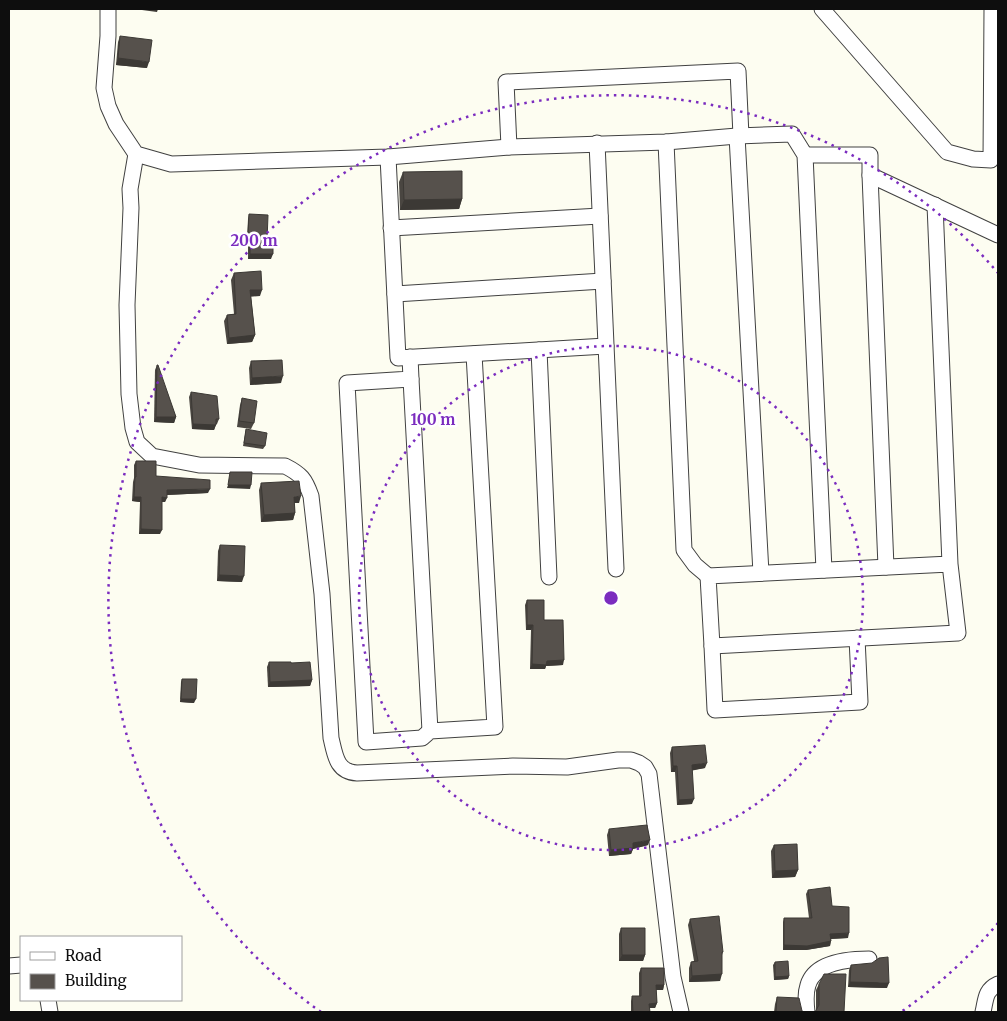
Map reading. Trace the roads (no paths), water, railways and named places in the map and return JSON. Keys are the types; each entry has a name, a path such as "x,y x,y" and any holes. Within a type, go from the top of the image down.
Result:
{"street":[{"path":"108,9 104,88 108,106 116,124 136,154 171,164 388,157 509,147 666,142 792,134 805,155 824,570"},
{"path":"822,9 947,152 973,159 995,160 995,78 992,9"},
{"path":"509,147 506,82 738,70 739,136 761,573"},
{"path":"666,142 684,550 695,565 708,576 950,564"},
{"path":"597,143 616,569"},
{"path":"136,154 130,189 128,305 129,394 133,428 137,442 152,456 199,465 285,466 297,472 306,481 311,496 322,594 331,738 338,764 343,770 350,772 514,766 567,767 618,760 631,760 645,767 649,774 673,977 681,1012"},
{"path":"805,155 870,155 886,566"},
{"path":"388,157 398,358 606,346"},
{"path":"870,175 998,235"},
{"path":"712,646 958,632 950,564 935,205"},
{"path":"391,228 600,216"},
{"path":"395,294 603,281"},
{"path":"539,350 549,576"},
{"path":"411,379 347,383 366,742 422,738 430,731 495,727 474,354"},
{"path":"410,357 430,731"},
{"path":"708,576 715,710 860,702 857,638"},
{"path":"807,1012 806,996 810,978 828,966 848,959 869,959"},
{"path":"984,1012 986,994 998,984"}]}
